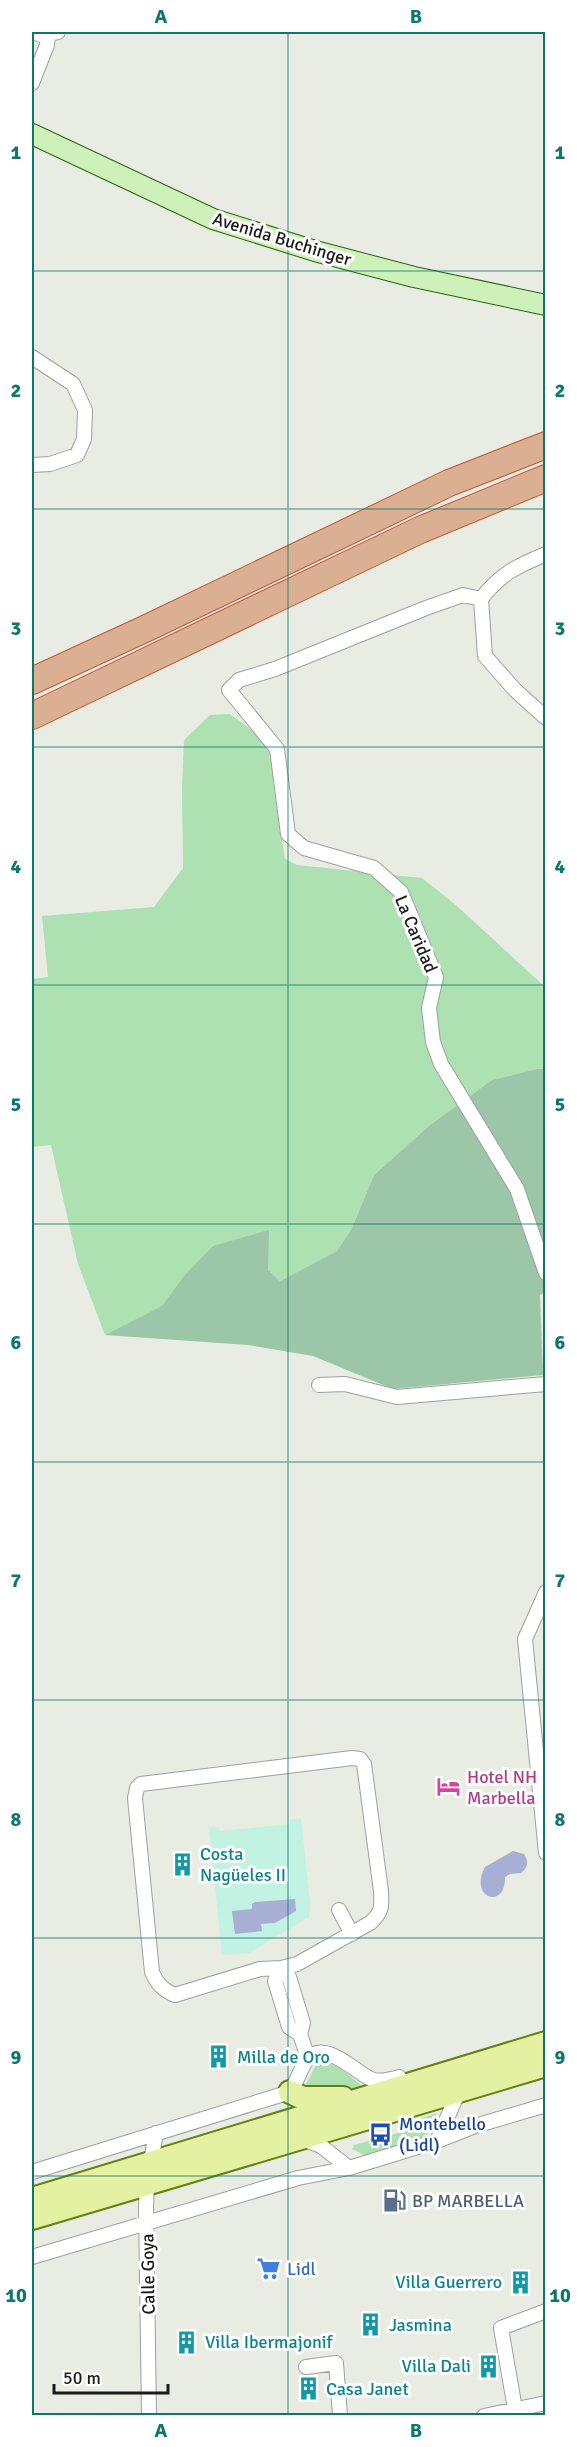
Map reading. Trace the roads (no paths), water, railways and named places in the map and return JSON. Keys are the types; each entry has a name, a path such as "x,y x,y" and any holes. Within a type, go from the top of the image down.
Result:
{"highway":[{"path":"32,681 449,483 546,444"},
{"path":"32,716 420,530 546,478"}],"main road":[{"path":"32,2199 300,2139 459,2080 546,2043"},
{"path":"32,2218 149,2173 362,2099 546,2065"},
{"path":"290,2092 303,2098 362,2099"}],"street":[{"path":"34,32 40,35 53,33"},
{"path":"32,83 53,33"},
{"name":"Avenida Buchinger","path":"32,134 213,219 315,251 403,274 546,305"},
{"path":"32,357 73,384 85,410 84,439 77,455 50,464 32,465"},
{"path":"546,554 516,567 495,581 481,598 485,656 515,690 546,718"},
{"name":"La Caridad","path":"481,598 462,595 426,608 275,669 239,680 229,690 277,749 288,834 304,848 343,857 374,868 401,892 436,977 429,1008 433,1042 441,1064 517,1189 546,1274"},
{"path":"319,1385 345,1384 397,1397 546,1384"},
{"path":"546,1592 525,1639 546,1853"},
{"path":"360,1759 364,1764 382,1907 379,1915 352,1934 297,1964 281,1968 260,1969 175,1995 167,1991 156,1981 153,1972 150,1897 135,1798 137,1788 141,1784 360,1759"},
{"path":"339,1910 352,1934"},
{"path":"281,1968 289,1977 303,2023 300,2034 308,2058"},
{"path":"32,2172 290,2092 308,2058 316,2054 334,2055 373,2080 384,2081 438,2065 459,2080 437,2141"},
{"path":"32,2257 298,2178 349,2168 546,2105"},
{"name":"Calle Goya","path":"149,2415 147,2223 149,2173 156,2133"},
{"path":"300,2139 321,2146 349,2168"},
{"path":"515,2409 501,2328 546,2311"},
{"path":"306,2367 336,2363 340,2415"},
{"path":"484,2415 546,2403"}],"place":[{"name":"Hotel NH Marbella","path":"449,1787"},
{"name":"Costa Nagüeles II","path":"182,1864"},
{"name":"Milla de Oro","path":"219,2057"},
{"name":"Montebello (Lidl)","path":"381,2134"},
{"name":"BP MARBELLA","path":"394,2201"},
{"name":"Lidl","path":"269,2269"},
{"name":"Villa Guerrero","path":"520,2282"},
{"name":"Jasmina","path":"371,2325"},
{"name":"Villa Ibermajonif","path":"187,2342"},
{"name":"Villa Dali","path":"489,2366"},
{"name":"Casa Janet","path":"308,2389"}]}
